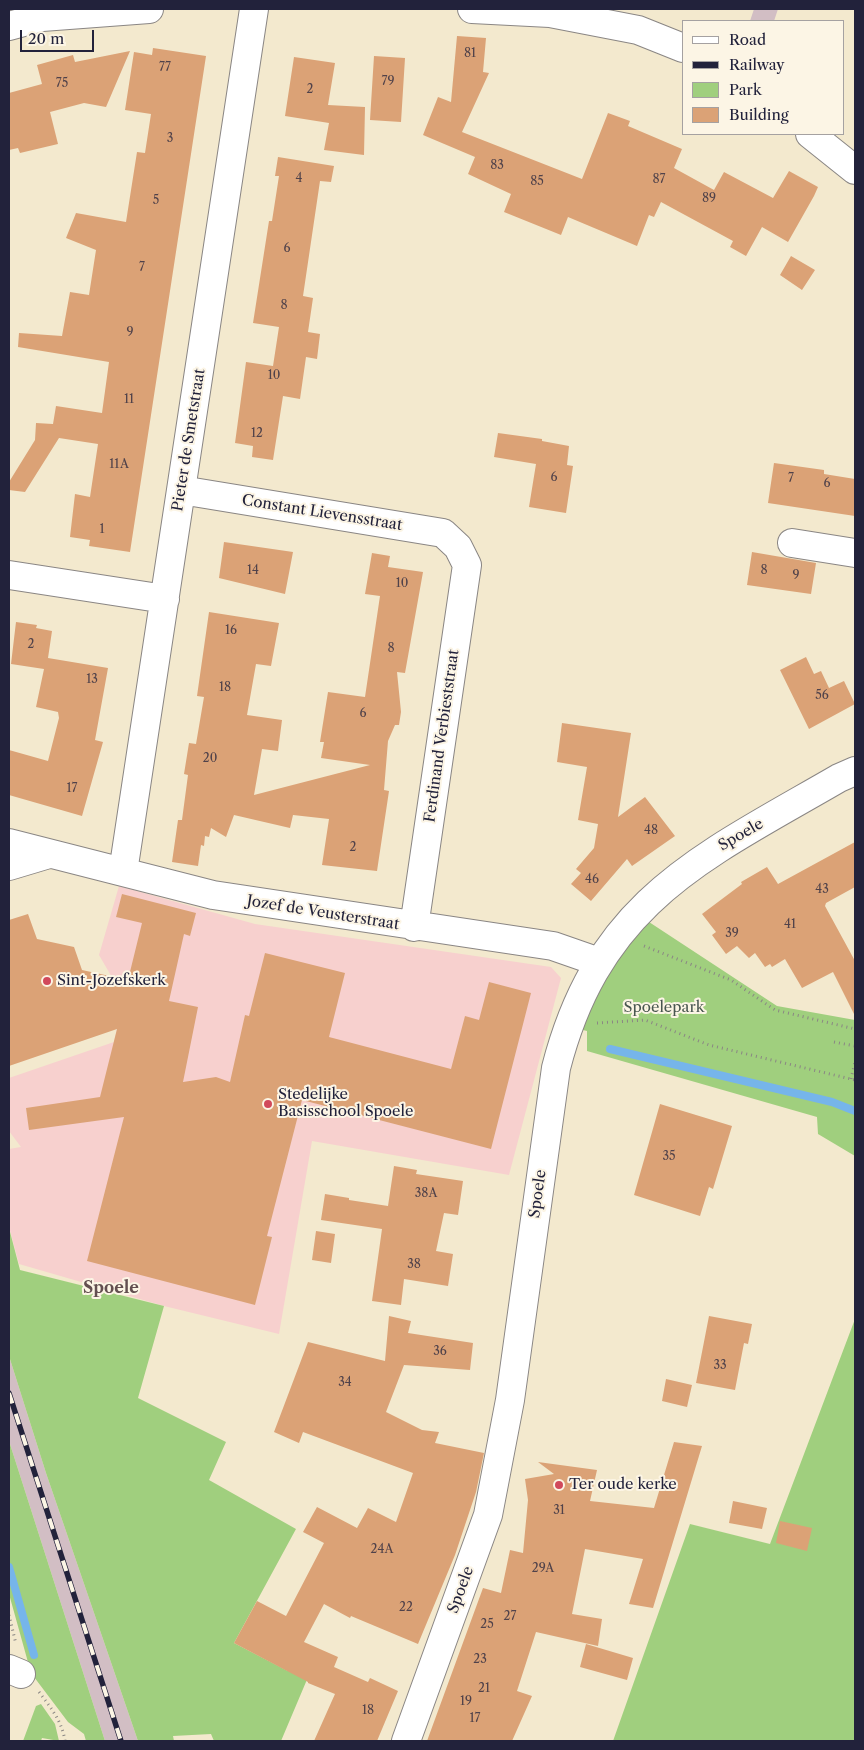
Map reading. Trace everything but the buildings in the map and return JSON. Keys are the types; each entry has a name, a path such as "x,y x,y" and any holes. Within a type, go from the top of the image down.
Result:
{"street":[{"path":"9,26 37,13 149,9"},
{"name":"Pieter de Smetstraat","path":"124,872 254,9"},
{"path":"472,9 550,13 638,30 682,48"},
{"path":"811,135 855,170"},
{"name":"Constant Lievensstraat","path":"182,490 443,533 458,547"},
{"path":"792,544 855,553"},
{"name":"Ferdinand Verbieststraat","path":"414,927 467,565 458,547"},
{"path":"9,575 165,599"},
{"name":"Spoele","path":"406,1741 488,1515 510,1400 556,1068 571,1017 599,962 643,905 679,875 709,854 839,778 855,771"},
{"name":"Jozef de Veusterstraat","path":"9,842 212,896 553,946 599,962"},
{"path":"9,866 49,854"}],"path":[{"path":"618,936 731,980 775,1010 855,1029"},
{"path":"571,1017 587,1024 645,1020 709,1045 853,1079 855,1062"},
{"path":"834,1042 855,1046"}],"shaded area":[{"path":"754,9 778,9 774,20 750,20"},
{"name":"Stedelijke Basisschool Spoele","path":"119,886 255,924 551,967 561,978 509,1175 312,1141 279,1334 164,1306 19,1264 9,1227 9,1149 21,1147 9,1131 9,1078 114,1042 124,998 99,955"},
{"path":"9,1356 46,1473 138,1741 105,1741 9,1441"}],"green space":[{"name":"Spoelepark","path":"649,922 777,1006 855,1020 855,1156 818,1134 817,1117 587,1051 587,1031 579,1029 608,973 642,925 645,927"},
{"path":"9,1228 20,1270 164,1306 138,1398 226,1442 209,1480 296,1529 234,1643 288,1671 314,1663 281,1741 214,1741 211,1734 173,1736 174,1741 138,1741 46,1473 9,1356"},
{"path":"855,1319 855,1741 613,1741 690,1524 770,1544"},
{"path":"9,1441 105,1741 86,1741 84,1734 68,1722 31,1673 9,1594"},
{"path":"41,1704 55,1724 59,1741 42,1738 41,1741 23,1741 36,1706"}],"waterway":[{"path":"610,1049 832,1102 855,1111"},
{"path":"9,1567 34,1655"}],"railway":[{"path":"9,1393 121,1741"}],"place":[{"name":"Sint-Jozefskerk","path":"47,981"},
{"name":"Stedelijke Basisschool Spoele","path":"268,1104"},
{"name":"Ter oude kerke","path":"559,1485"}],"district":[{"name":"Spoele","path":"111,1288"}]}
